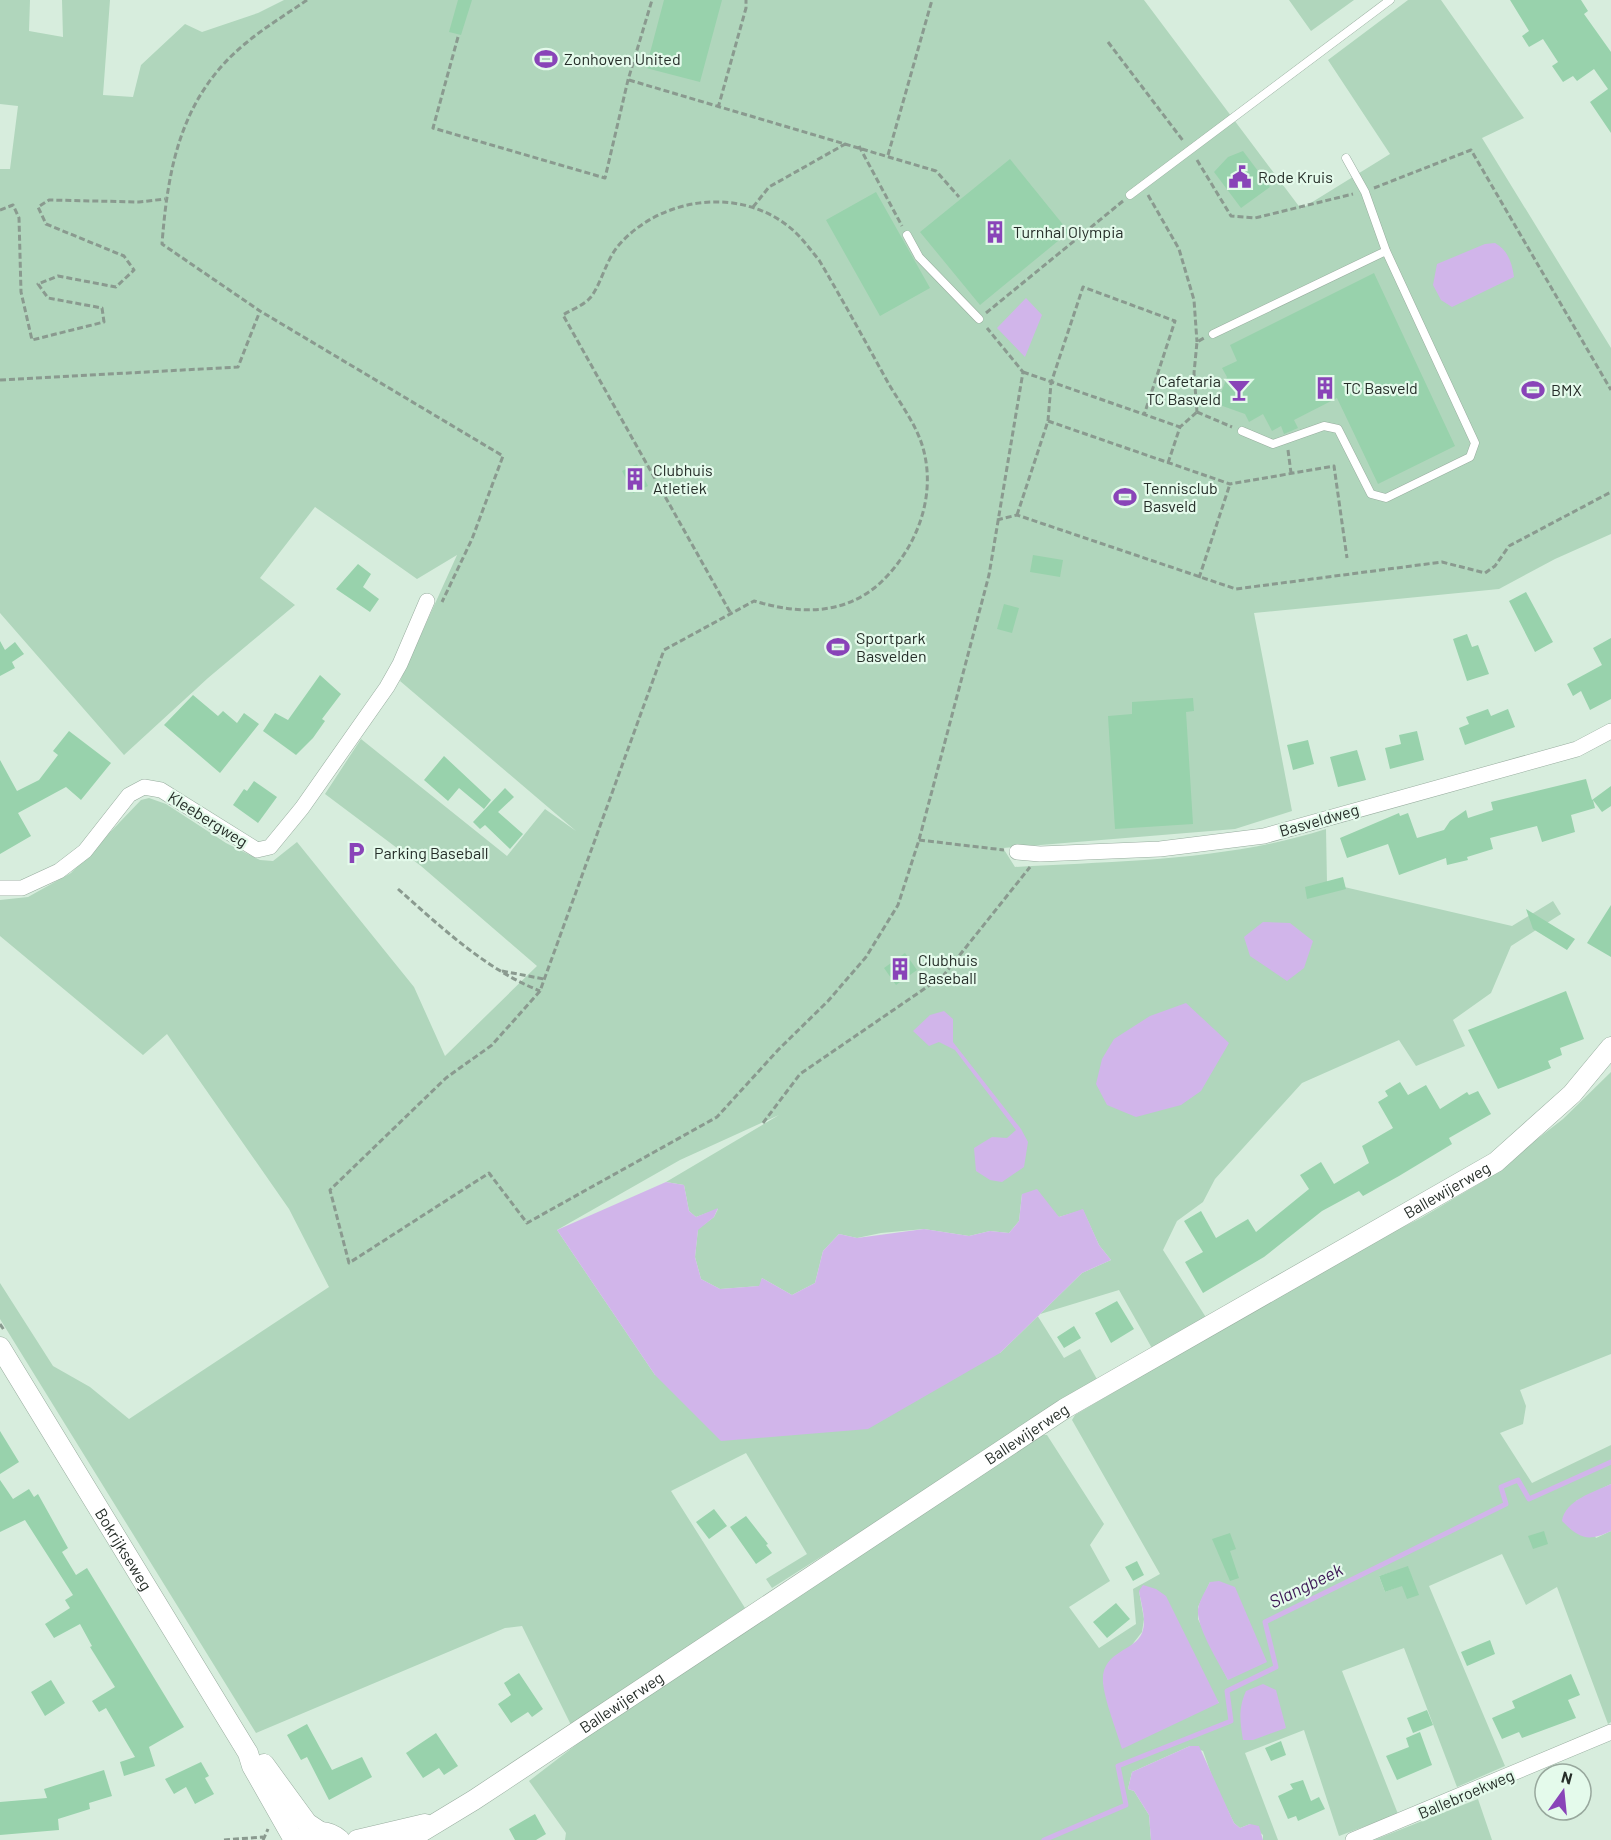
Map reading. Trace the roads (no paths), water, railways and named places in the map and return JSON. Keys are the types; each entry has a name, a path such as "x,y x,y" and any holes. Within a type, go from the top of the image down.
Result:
{"street":[{"name":"Kleebergweg","path":"0,888 22,888 59,871 84,851 129,795 144,787 161,790 257,850 270,847 302,808 387,687 433,606"},
{"name":"Basveldweg","path":"1017,852 1040,854 1160,849 1264,836 1577,749 1611,731"},
{"name":"Ballewijerweg","path":"408,1840 474,1800 1064,1409 1496,1162 1572,1094 1611,1047"},
{"name":"Bokrijkseweg","path":"0,1347 248,1753 252,1766 294,1840"},
{"name":"Ballebroekweg","path":"1353,1840 1611,1732"},
{"name":"Bokrijkseweg","path":"248,1753 261,1761 307,1823 340,1840"},
{"name":"Ballewijerweg","path":"357,1840 436,1822"},
{"path":"300,1840 319,1831"}],"lane":[{"path":"1130,195 1390,0"},
{"path":"1242,431 1273,444 1324,426 1338,429 1371,494 1386,498 1470,457 1475,443 1386,251 1365,192 1346,158"},
{"path":"907,235 919,256 979,319"},
{"path":"1213,334 1386,251"}],"waterway":[{"name":"Slangbeek","path":"1044,1840 1126,1805 1118,1766 1231,1721 1227,1691 1276,1667 1265,1622 1506,1504 1501,1487 1518,1480 1529,1499 1611,1462"}],"place":[{"name":"Zonhoven United","path":"546,59"},
{"name":"Rode Kruis","path":"1240,177"},
{"name":"Turnhal Olympia","path":"995,232"},
{"name":"TC Basveld","path":"1325,388"},
{"name":"Cafetaria TC Basveld","path":"1239,390"},
{"name":"BMX","path":"1533,390"},
{"name":"Clubhuis Atletiek","path":"635,479"},
{"name":"Tennisclub Basveld","path":"1125,497"},
{"name":"Sportpark Basvelden","path":"838,647"},
{"name":"Parking Baseball","path":"356,853"},
{"name":"Clubhuis Baseball","path":"900,969"}]}
